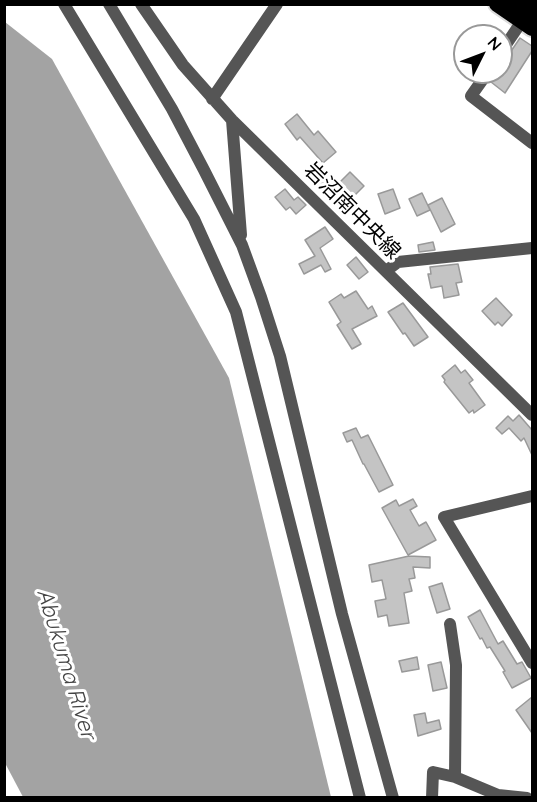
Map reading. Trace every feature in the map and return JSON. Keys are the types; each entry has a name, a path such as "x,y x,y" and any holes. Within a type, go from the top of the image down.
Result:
{"highway":[{"path":"496,4 527,16"}],"street":[{"path":"64,4 194,219 236,312 360,798"},
{"path":"110,4 172,109 243,245"},
{"name":"岩沼南中央線","path":"141,4 183,65 212,99 532,415"},
{"path":"212,99 277,4"},
{"path":"513,35 527,16"},
{"path":"480,84 471,96 532,143"},
{"path":"232,120 238,177 239,222 243,245 280,356 342,614 393,798"},
{"path":"386,272 398,262 532,248"},
{"path":"532,496 444,517 532,663"},
{"path":"450,624 456,665 455,777"},
{"path":"432,798 433,772 455,777 498,795 527,798"}],"water":[{"name":"Abukuma River","path":"5,22 52,59 229,378 331,797 23,797 5,763"}],"building":[{"path":"520,38 532,46 532,51 513,81 513,48"},
{"path":"494,84 511,84 505,93"},
{"path":"297,114 314,135 318,131 336,152 323,163 300,137 297,140 285,124"},
{"path":"319,167 329,180 318,188 308,176"},
{"path":"350,172 364,186 353,197 339,183"},
{"path":"285,189 294,200 298,197 306,205 296,214 290,207 286,210 275,197"},
{"path":"393,189 400,208 385,214 378,194"},
{"path":"422,193 430,210 417,216 409,199"},
{"path":"442,198 455,224 441,232 428,205"},
{"path":"325,227 333,239 320,248 331,269 325,272 321,265 304,274 299,264 315,256 305,240"},
{"path":"433,242 435,250 419,252 418,245"},
{"path":"356,257 368,272 359,279 347,265"},
{"path":"458,264 462,282 456,283 459,295 444,298 442,286 431,288 428,274 431,274 430,267"},
{"path":"356,291 368,309 372,306 377,316 352,329 361,344 352,349 337,325 341,322 329,302 341,294 344,298"},
{"path":"496,298 512,315 502,326 498,322 495,325 482,311"},
{"path":"403,303 428,337 414,346 388,312"},
{"path":"455,365 461,373 465,370 473,380 469,383 485,405 474,413 473,410 469,413 444,382 442,376"},
{"path":"519,415 532,430 532,455 524,438 521,441 509,428 502,434 496,428 508,416 513,421"},
{"path":"356,428 361,438 368,435 393,485 379,492 352,440 347,442 343,433"},
{"path":"413,499 417,506 410,510 419,526 426,522 436,540 408,555 382,508 396,500 399,506"},
{"path":"409,556 430,557 430,568 413,567 415,578 409,579 412,591 404,593 409,623 389,626 387,615 378,617 375,601 386,599 382,580 372,582 369,565"},
{"path":"442,583 450,609 437,613 429,587"},
{"path":"480,610 498,644 503,641 517,664 522,662 531,678 512,688 503,672 505,671 490,647 487,648 482,638 480,639 468,617"},
{"path":"417,657 419,669 402,672 399,661"},
{"path":"441,662 447,688 433,691 428,665"},
{"path":"532,697 532,733 516,710"},
{"path":"425,713 427,723 439,720 441,729 418,736 414,715"}]}
